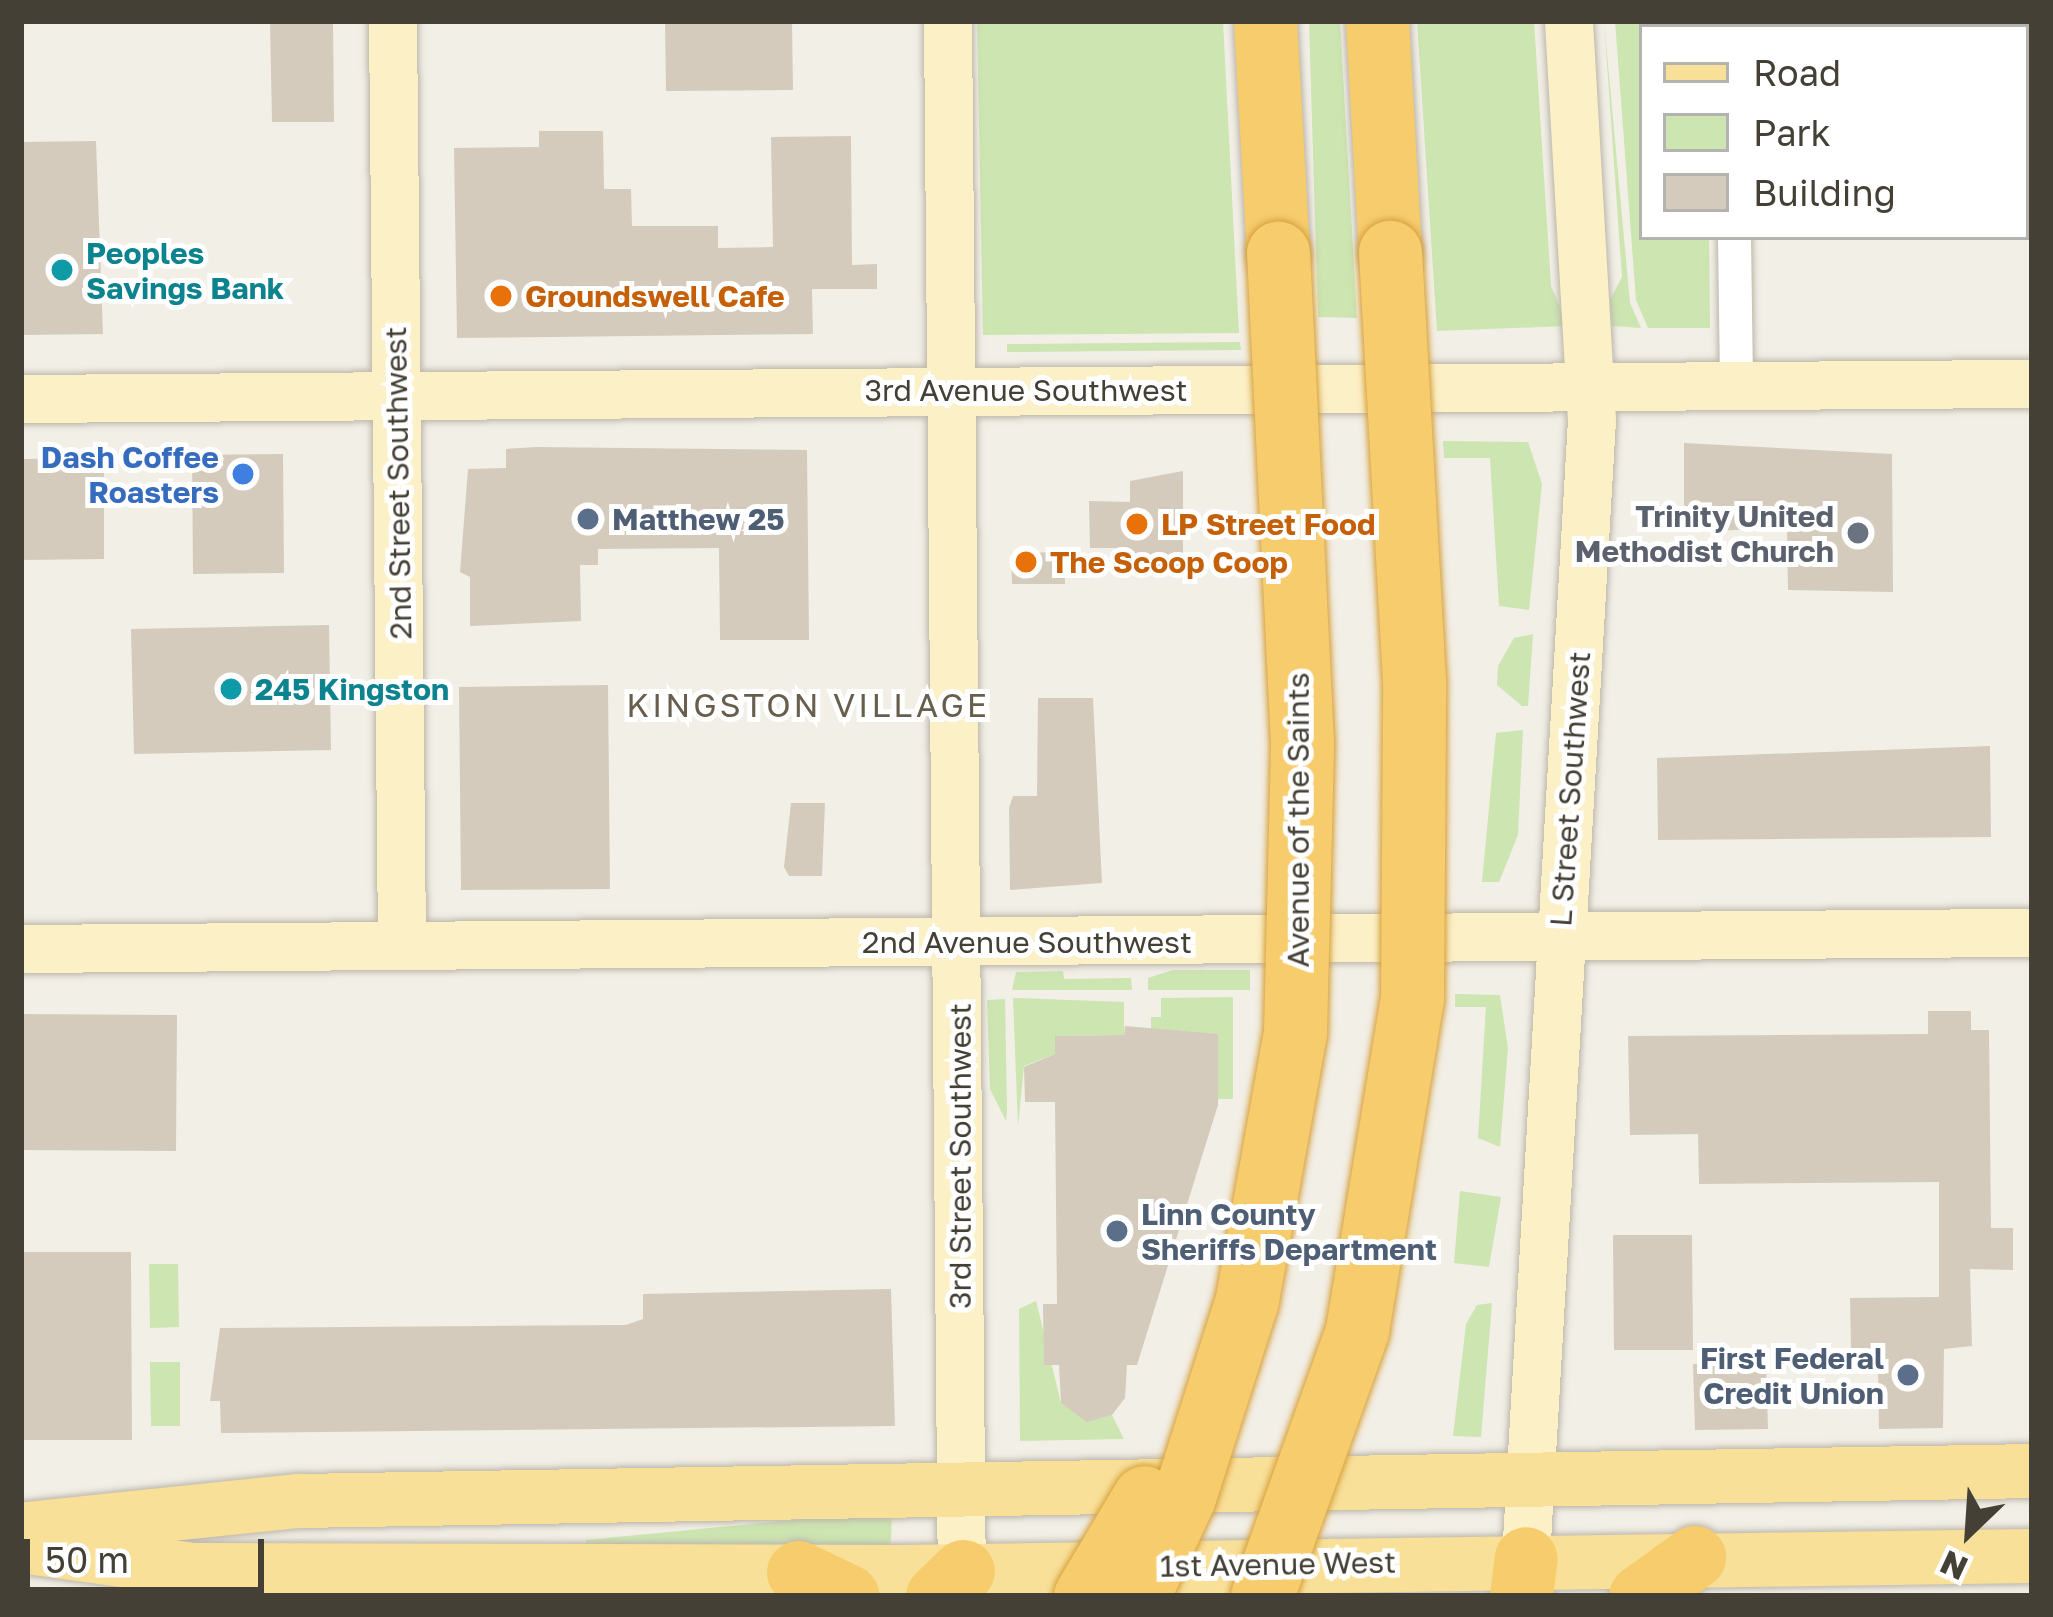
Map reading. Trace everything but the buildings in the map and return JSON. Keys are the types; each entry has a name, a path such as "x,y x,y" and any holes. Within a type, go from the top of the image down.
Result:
{"highway":[{"name":"Avenue of the Saints","path":"1138,1596 1184,1497 1228,1364 1283,1131 1302,915 1265,21"},
{"path":"1262,1596 1357,1330 1412,999 1414,681 1377,21"},
{"path":"1085,1596 1228,1364"},
{"path":"1640,1596 1694,1557"}],"main road":[{"name":"2nd Street Southwest","path":"393,21 402,944"},
{"name":"3rd Street Southwest","path":"948,21 963,1492 954,1588"},
{"name":"L Street Southwest","path":"1524,1577 1593,386 1569,21"},
{"name":"3rd Avenue Southwest","path":"21,400 2032,384"},
{"name":"2nd Avenue Southwest","path":"21,949 2032,933"},
{"path":"21,1530 299,1501 2032,1471"},
{"path":"1845,1557 1885,1526 2032,1520"},
{"name":"1st Avenue West","path":"21,1546 193,1570 954,1588 1524,1577 1694,1557 2032,1556"}],"street":[{"path":"1734,240 1736,383"}],"green space":[{"path":"977,21 1223,21 1239,333 983,335"},
{"path":"1309,21 1340,21 1357,318 1318,317"},
{"path":"1417,21 1534,21 1551,286 1568,326 1437,331"},
{"path":"1604,21 1630,303 1641,328 1612,326 1610,300 1622,277"},
{"path":"1615,21 1707,21 1639,24 1639,240 1709,240 1710,328 1648,328 1636,300"},
{"path":"1240,342 1241,350 1007,352 1007,344"},
{"path":"1443,441 1528,442 1542,484 1529,610 1499,606 1490,458 1444,458"},
{"path":"1533,634 1528,706 1522,706 1497,685 1498,666 1514,638"},
{"path":"1523,730 1518,835 1499,882 1482,882 1496,733"},
{"path":"1173,970 1250,970 1250,990 1148,990 1148,978"},
{"path":"1063,971 1064,979 1131,978 1132,990 1012,990 1016,972"},
{"path":"1455,994 1500,995 1508,1048 1500,1147 1478,1138 1486,1007 1455,1007"},
{"path":"1233,997 1233,1099 1218,1099 1151,1035 1151,1017 1161,1017 1161,998"},
{"path":"1013,998 1124,1002 1124,1035 1056,1036 1055,1054 1024,1066 1018,1126"},
{"path":"1005,999 1006,1121 990,1089 987,1000"},
{"path":"1460,1191 1501,1197 1489,1267 1454,1263"},
{"path":"149,1264 178,1264 179,1327 150,1328"},
{"path":"1036,1301 1061,1403 1087,1421 1112,1415 1124,1439 1020,1441 1019,1309"},
{"path":"1492,1303 1481,1437 1453,1436 1466,1324 1477,1305"},
{"path":"150,1362 180,1362 180,1426 151,1426"},
{"path":"834,1516 892,1518 890,1556 586,1548 586,1540"}],"place":[{"name":"Peoples Savings Bank","path":"62,270"},
{"name":"Groundswell Cafe","path":"501,296"},
{"name":"Dash Coffee Roasters","path":"243,474"},
{"name":"Matthew 25","path":"588,519"},
{"name":"LP Street Food","path":"1137,524"},
{"name":"Trinity United Methodist Church","path":"1858,533"},
{"name":"The Scoop Coop","path":"1026,562"},
{"name":"245 Kingston","path":"231,689"},
{"name":"Linn County Sheriffs Department","path":"1117,1231"},
{"name":"First Federal Credit Union","path":"1908,1375"}],"district":[{"name":"KINGSTON VILLAGE","path":"808,705"}]}
